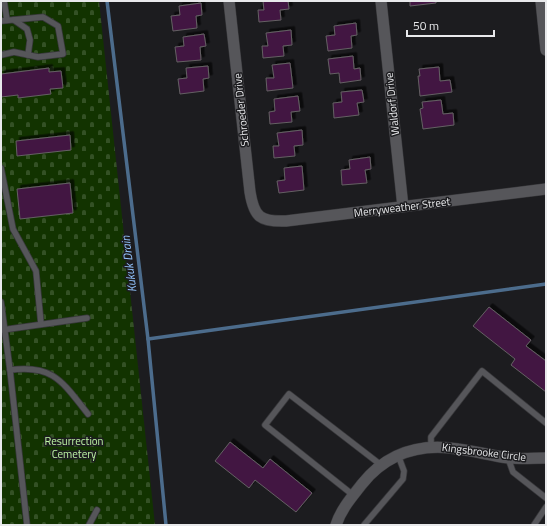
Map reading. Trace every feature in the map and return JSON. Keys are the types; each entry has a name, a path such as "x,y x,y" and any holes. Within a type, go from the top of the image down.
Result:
{"street":[{"name":"Schroeder Drive","path":"229,1 250,192 254,210 259,217"},
{"name":"Waldorf Drive","path":"381,1 403,207"},
{"path":"541,1 546,50"},
{"name":"Merryweather Street","path":"259,217 274,222 286,221 546,189"},
{"name":"Kingsbrooke Circle","path":"336,525 342,511 366,479 381,465 398,454 431,446 457,448 508,458 546,458"}],"lane":[{"path":"1,55 14,52 38,57 63,54 58,26 43,17 4,21 4,1"},
{"path":"13,20 27,28 30,40 28,55"},
{"path":"1,168 13,228 36,271 41,324"},
{"path":"1,302 3,330 10,370 27,525"},
{"path":"3,330 87,318"},
{"path":"10,370 23,368 40,370 50,374 62,382 88,414"},
{"path":"431,446 431,437 482,371 546,423"},
{"path":"353,495 265,425 289,394 381,465"},
{"path":"364,525 403,479 404,471 398,454"},
{"path":"508,458 513,472 546,498"},
{"path":"534,525 546,507"},
{"path":"89,525 97,510"}],"green space":[{"name":"Resurrection Cemetery","path":"1,1 99,1 155,525 1,525"}],"building":[{"path":"263,1 288,1 289,9 280,10 281,20 259,22 258,10 264,10"},
{"path":"410,1 436,1 436,3 410,6"},
{"path":"201,3 202,15 196,16 197,28 173,31 171,16 180,15 179,6"},
{"path":"356,23 357,35 351,36 352,48 328,51 326,36 335,35 334,26"},
{"path":"291,30 292,45 283,46 284,56 263,58 262,46 268,46 266,33"},
{"path":"204,34 206,46 200,47 201,60 177,62 175,47 184,46 183,37"},
{"path":"353,56 354,69 360,68 361,80 340,83 339,73 330,74 328,59"},
{"path":"290,63 293,88 267,91 266,78 274,78 272,65"},
{"path":"208,66 209,78 203,79 204,91 180,94 178,79 187,78 186,68"},
{"path":"439,67 440,81 450,80 452,92 420,96 418,76 420,76 419,69"},
{"path":"49,68 49,72 61,71 63,88 50,89 51,94 18,98 18,95 1,97 1,74"},
{"path":"362,90 364,102 357,103 359,115 334,118 333,103 342,102 341,92"},
{"path":"298,96 300,111 291,112 292,122 270,124 269,112 275,111 274,99"},
{"path":"441,100 443,114 453,113 454,125 423,129 420,109 423,108 422,102"},
{"path":"302,130 303,145 294,146 295,156 274,158 273,146 279,146 277,133"},
{"path":"70,135 71,150 17,156 16,141"},
{"path":"370,157 371,169 365,170 367,183 342,185 341,170 350,169 349,160"},
{"path":"302,166 304,190 279,193 277,181 285,180 284,168"},
{"path":"70,183 73,213 20,219 17,189"},
{"path":"489,307 531,340 526,346 546,361 546,392 511,365 515,359 473,326"},
{"path":"230,442 263,468 270,459 312,493 296,512 255,480 249,488 215,461"}],"waterway":[{"name":"Kukuk Drain","path":"107,1 148,339 166,525"},
{"path":"148,339 546,284"}]}
